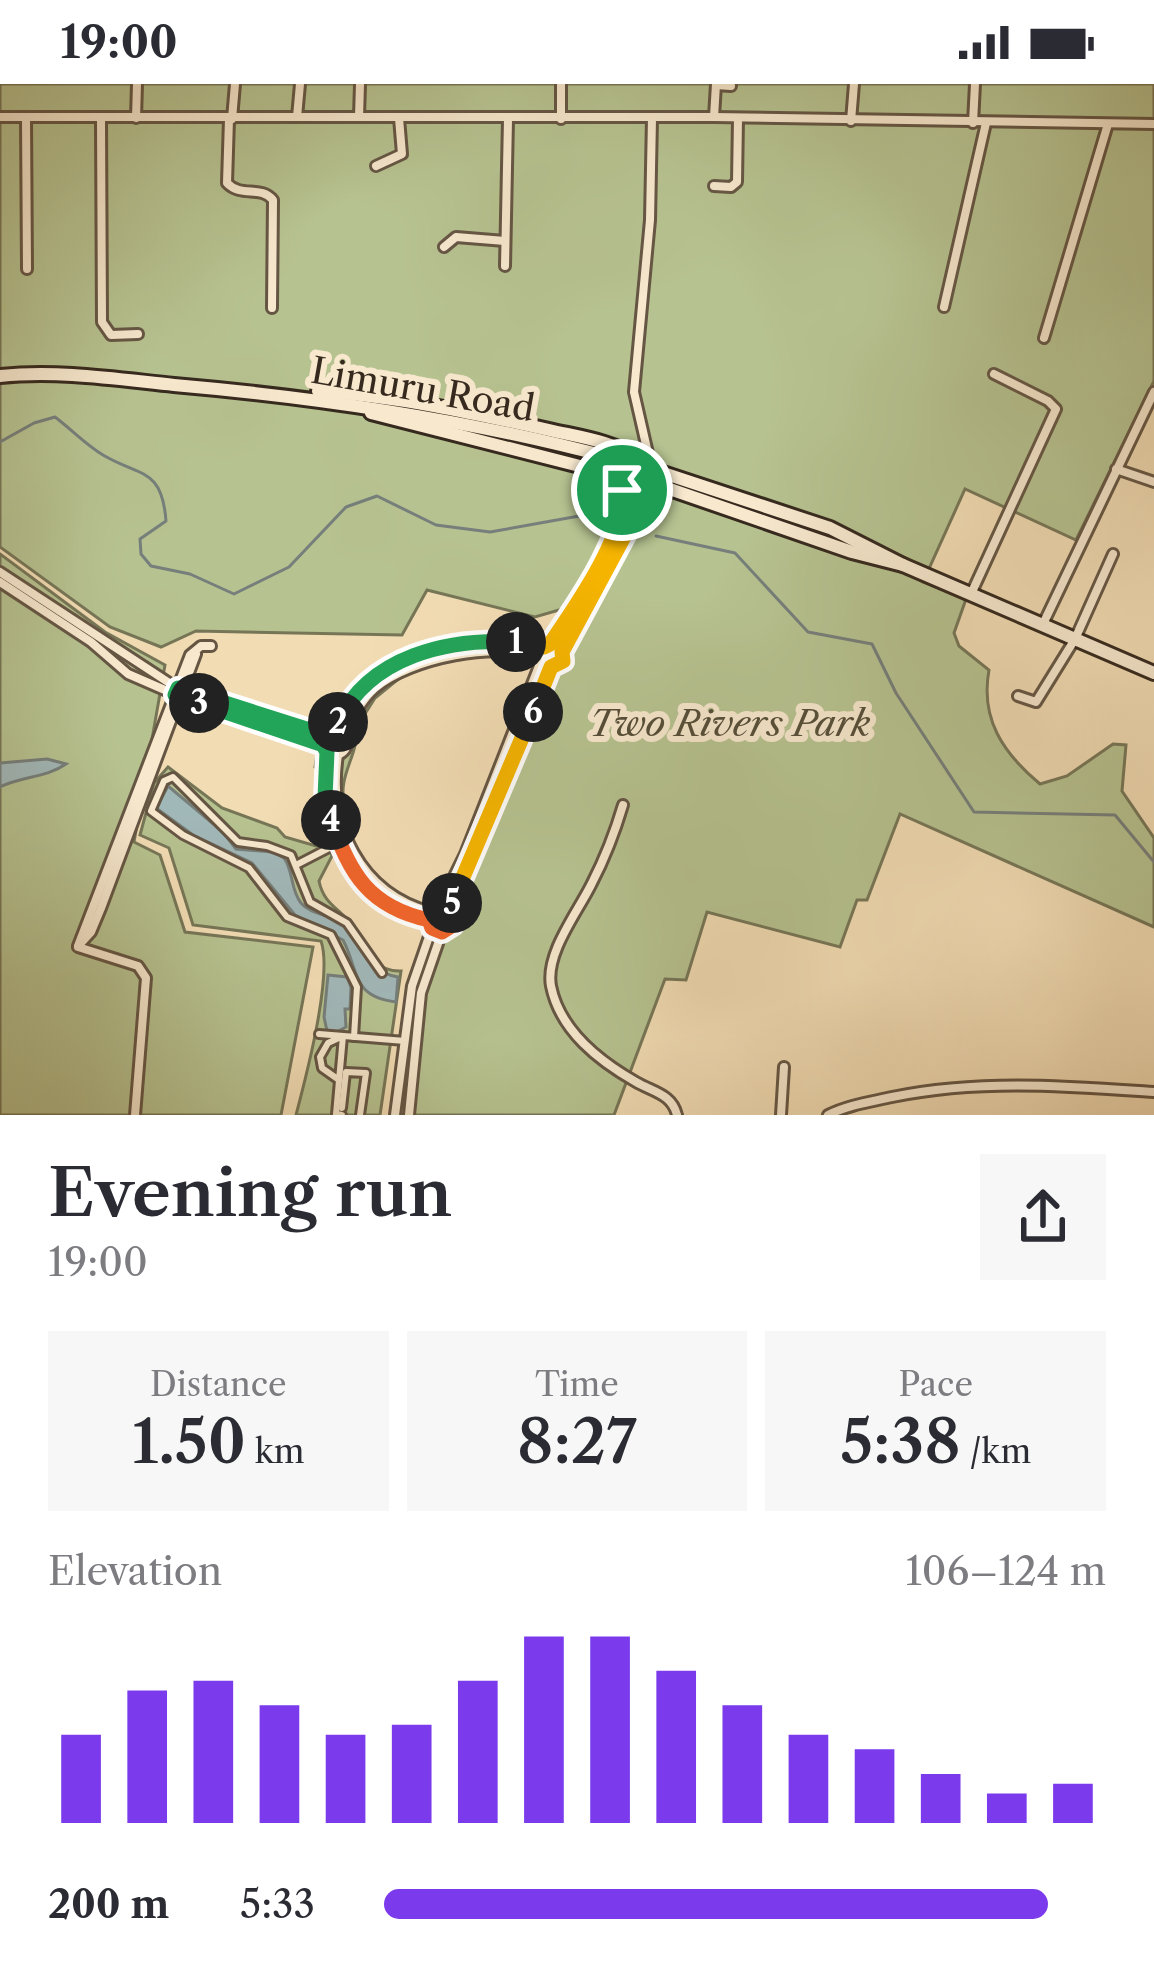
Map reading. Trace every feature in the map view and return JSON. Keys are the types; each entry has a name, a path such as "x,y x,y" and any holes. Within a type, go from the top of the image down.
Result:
{"main road":[{"name":"Limuru Road","path":"0,376 64,375 221,389 439,417 770,514 1154,673"},
{"name":"Limuru Road","path":"221,389 357,394 569,435 623,449 645,474"},
{"name":"Limuru Road","path":"280,395 458,428 645,474 830,527 901,565"},
{"path":"615,467 629,507"},
{"path":"629,507 645,474"}],"street":[{"path":"136,118 137,84"},
{"path":"235,84 227,183 235,190 265,192 273,200 272,308"},
{"path":"297,117 300,84"},
{"path":"358,117 360,84"},
{"path":"561,84 561,118"},
{"path":"850,122 854,84"},
{"path":"973,123 975,84"},
{"path":"714,117 716,85 731,86"},
{"path":"0,117 714,117 1154,124"},
{"path":"26,118 27,269"},
{"path":"376,166 402,154 399,118"},
{"path":"524,721 544,652 596,569 645,474 634,392 650,220 652,118"},
{"path":"715,186 731,187 737,182 739,118"},
{"path":"505,266 508,119"},
{"path":"101,120 102,322 111,334 138,334"},
{"path":"944,307 986,123"},
{"path":"1044,338 1108,124"},
{"path":"444,247 456,237 505,241"},
{"path":"971,594 1057,409 994,374"},
{"path":"1043,624 1154,392"},
{"path":"1140,422 1154,428"},
{"path":"1116,469 1154,482"},
{"path":"395,1115 437,918 524,721 551,667 562,662 562,652 606,577 629,507"},
{"path":"1018,696 1036,703 1075,639 1113,554"},
{"path":"0,572 179,693"},
{"path":"0,582 91,642 119,668 179,693 346,747 338,754"},
{"path":"135,1115 146,978 138,966 78,946 92,932 194,649 211,646 194,658 179,693"},
{"path":"437,918 398,912 382,904 343,854 325,798 331,740 375,688 404,670 478,652 562,652"},
{"path":"544,652 551,667"},
{"path":"331,740 338,754 336,792 352,849 387,894 437,918"},
{"path":"354,1037 357,987 332,935 287,917 249,868 183,835 151,811 157,790 173,777 238,842 280,849 298,864 310,902 347,923 382,973"},
{"path":"623,805 609,848 557,953 550,982 565,1021 583,1043 616,1070 669,1099 677,1115"},
{"path":"298,864 329,848"},
{"path":"358,998 365,989"},
{"path":"319,1034 408,1044"},
{"path":"342,1112 346,1072 366,1073 361,1112 336,1114 343,1036"},
{"path":"339,1080 322,1068 320,1057 328,1043 343,1036"},
{"path":"408,1044 409,1115"},
{"path":"781,1115 784,1067"},
{"path":"828,1115 900,1096 974,1086 1069,1084 1154,1092"}],"green space":[{"name":"Two Rivers Park","path":"0,84 1154,84 1154,381 1076,540 965,489 923,582 966,599 954,633 959,646 989,670 988,704 997,734 1040,784 1067,776 1113,744 1126,745 1122,791 1154,838 1154,927 900,814 867,900 857,900 840,947 707,912 686,980 665,979 614,1115 398,1115 418,1015 445,931 434,927 431,917 439,909 451,912 512,762 558,666 544,663 542,650 554,645 562,651 590,601 535,617 427,590 402,635 196,631 161,647 110,627 0,547"},
{"path":"0,554 105,632 165,665 134,842 160,855 185,932 313,947 281,1115 0,1115"},
{"path":"390,661 401,677 375,698 356,728 343,785 345,806 323,817 317,754 310,748 349,696"},
{"path":"168,767 222,808 277,828 285,837 316,846 327,842 332,856 319,881 325,896 349,921 377,963 401,971 380,1115 296,1115 321,1001 321,941 193,925 169,848 140,835 154,783"}],"water":[{"path":"47,759 66,764 0,787 0,763"},
{"path":"168,786 223,832 236,849 273,852 284,858 301,903 344,925 370,963 398,977 396,1002 364,988 343,940 295,915 252,863 193,835 156,808"},
{"path":"328,975 347,977 351,987 346,1027 333,1034 327,1031 324,1017"}],"waterway":[{"path":"0,442 55,417 97,451 147,476 160,491 166,521 140,539 141,554 151,566 190,574 234,594 289,567 346,507 377,496 436,525 490,532 596,513"},
{"path":"656,536 735,553 808,632 872,644 896,693 974,812 1115,815 1154,862"}],"route":[{"path":"614,476 641,480 631,524 618,552 562,652 563,661 551,667 449,909 454,922 448,931 435,931 429,920 382,904 356,875 343,854 325,798 327,752 320,742 175,695 178,688 327,735 334,732 355,694 405,658 479,641 544,647 596,569 621,512 622,490 614,476"}]}
